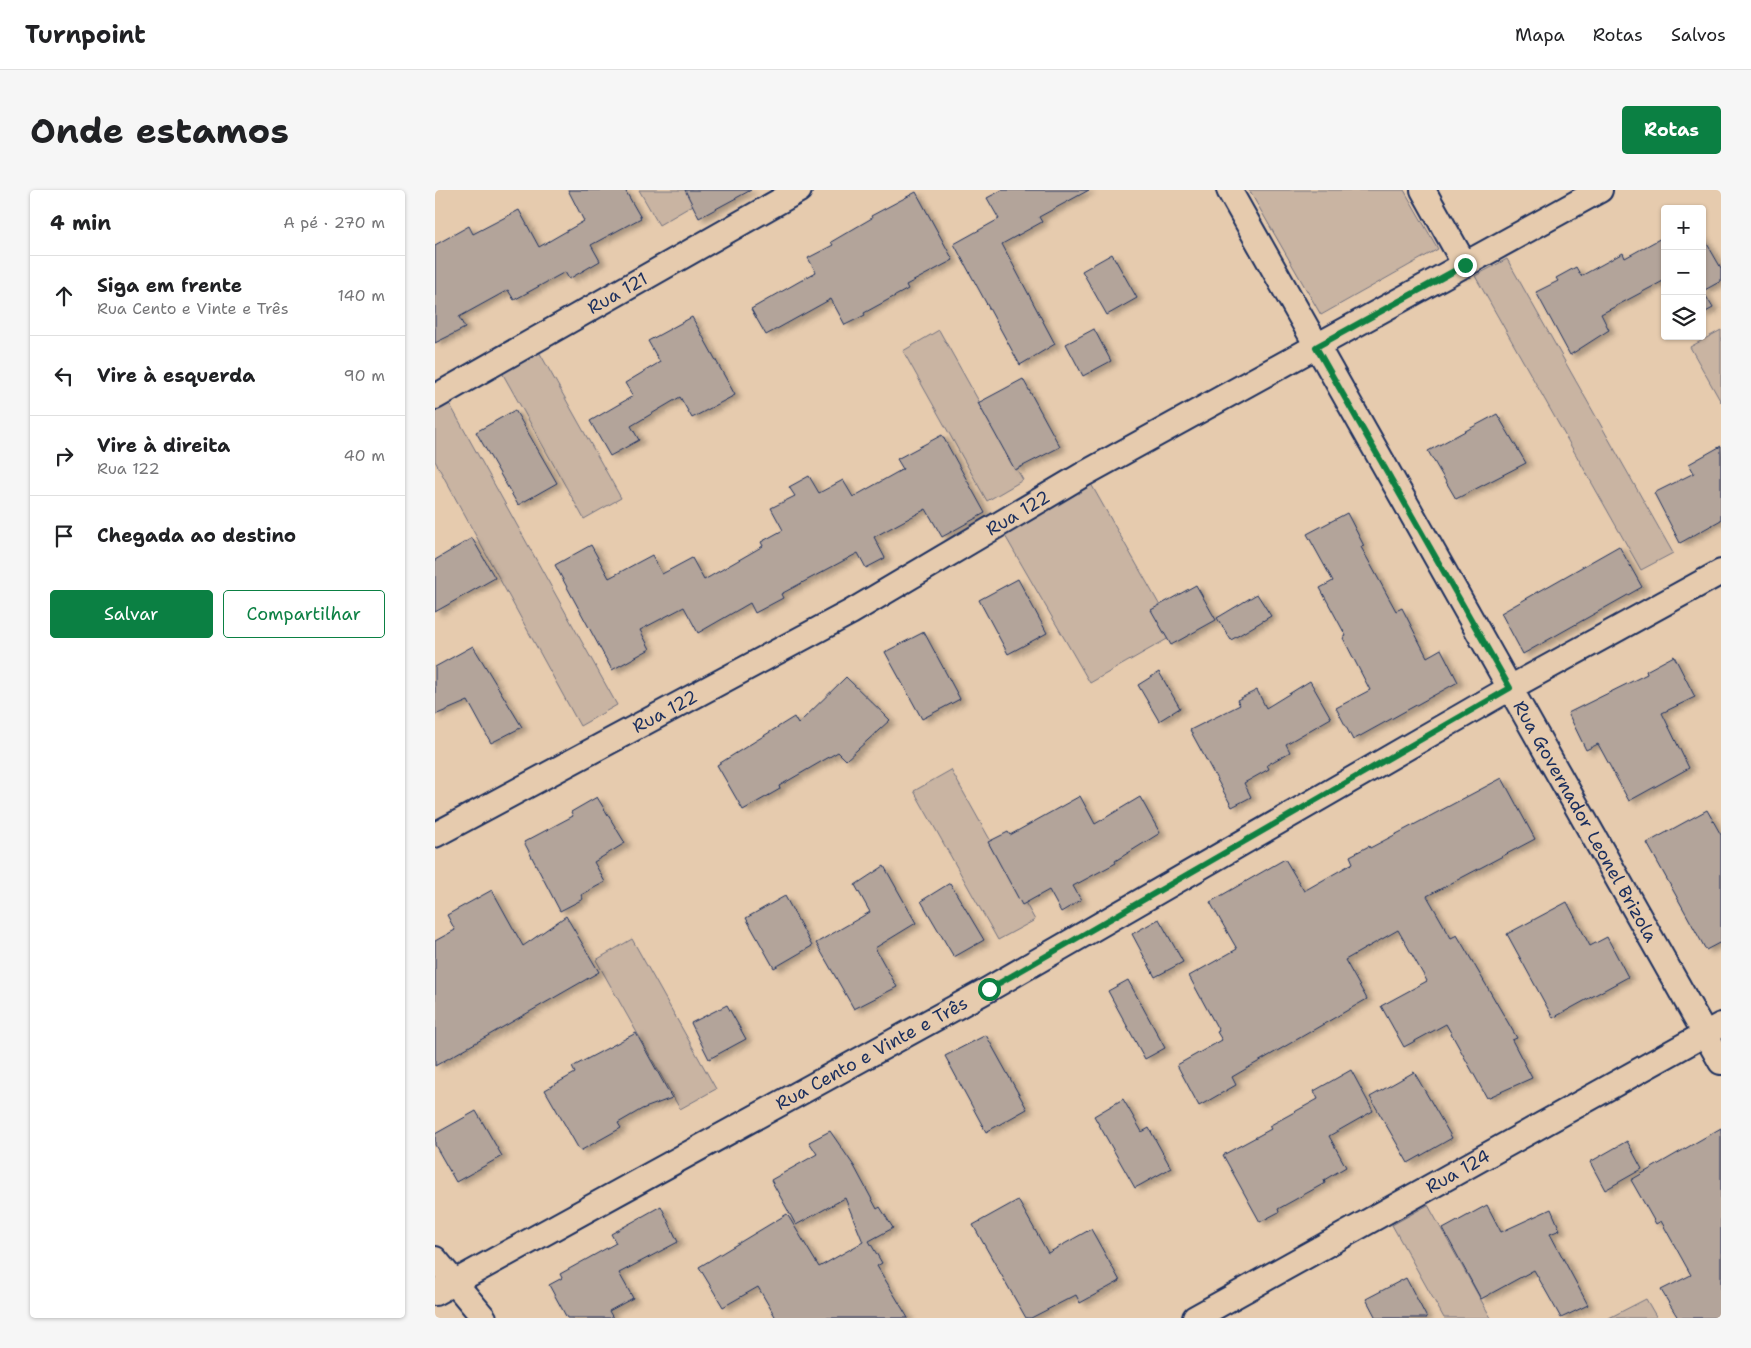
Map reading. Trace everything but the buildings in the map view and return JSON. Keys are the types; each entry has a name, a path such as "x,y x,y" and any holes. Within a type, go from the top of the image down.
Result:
{"street":[{"name":"Rua 121","path":"435,397 799,190"},
{"name":"Rua Governador Leonel Brizola","path":"1229,190 1510,688 1713,1029 1721,1062"},
{"path":"1423,190 1465,265"},
{"name":"Rua 122","path":"435,835 851,612 1083,474 1600,190"},
{"name":"Rua Cento e Vinte e Três","path":"444,1287 989,989 1510,688 1721,572"},
{"name":"Rua 124","path":"1195,1318 1713,1029"},
{"path":"435,1259 444,1287 484,1318"}],"shaded area":[{"path":"639,190 688,190 695,204 659,225"},
{"path":"1249,190 1404,190 1438,249 1321,315"},
{"path":"1507,259 1673,553 1641,570 1475,276"},
{"path":"939,330 1023,480 987,501 903,351"},
{"path":"1721,330 1721,402 1690,347 1706,340"},
{"path":"537,348 621,498 584,519 500,369"},
{"path":"448,401 617,705 580,726 435,461 435,409"},
{"path":"1091,484 1176,634 1090,683 1004,534"},
{"path":"951,770 1035,920 998,940 914,791"},
{"path":"632,939 716,1089 680,1109 596,960"},
{"path":"1428,1205 1491,1318 1444,1318 1392,1225"},
{"path":"1646,1299 1657,1318 1609,1318"}],"route":[{"path":"989,989 1510,688 1316,347 1465,265"}]}
